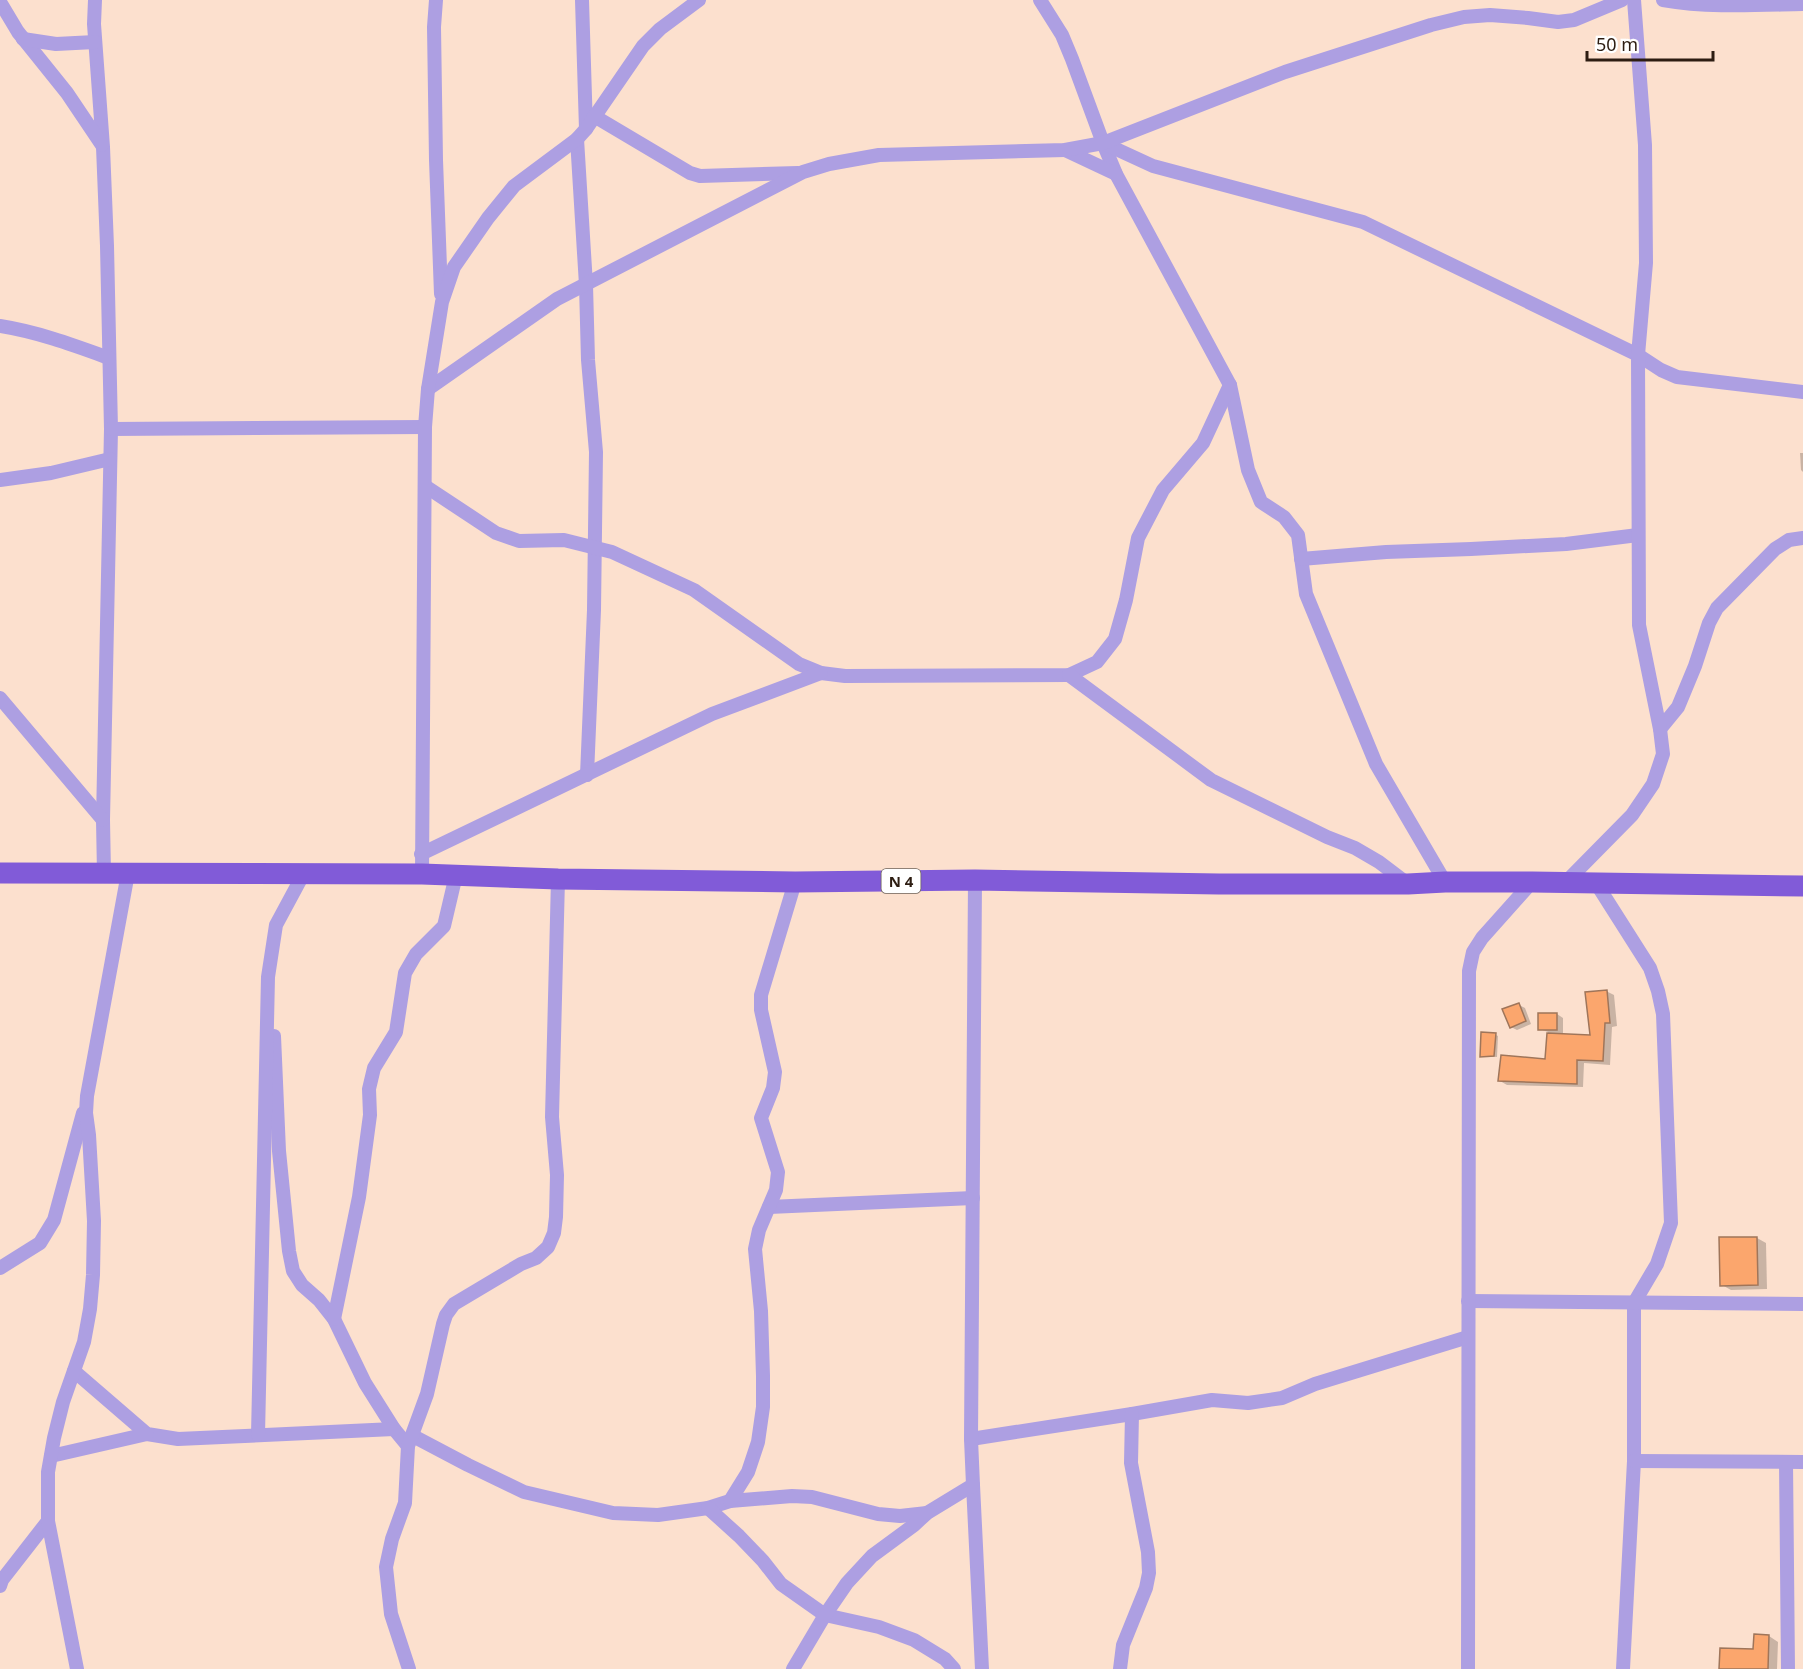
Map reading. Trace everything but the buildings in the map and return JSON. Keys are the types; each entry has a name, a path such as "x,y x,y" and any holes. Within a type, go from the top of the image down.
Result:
{"main road":[{"name":"N 4","path":"0,873 304,873 422,864 456,875 558,879 795,882 975,880 1219,884 1532,882 1803,886"}],"street":[{"path":"95,0 95,42 103,147 111,429 103,819 104,874"},
{"path":"436,0 434,27 436,160 442,302"},
{"path":"582,0 581,134 588,360 596,452 594,610 587,775"},
{"path":"699,0 660,29 643,46 581,134 514,186 488,218 454,267 442,302 428,389 425,427 422,864 587,775 712,714 821,673"},
{"path":"1040,0 1062,35 1102,143 1116,174 1230,385 1248,470 1261,502 1284,517 1298,536 1306,594 1376,764 1445,882"},
{"path":"428,389 542,309 803,172 879,154 1065,150 1102,143 1285,72 1431,25 1464,17 1490,15 1558,22 1574,20 1622,0"},
{"path":"1565,883 1632,814 1653,784 1663,754 1639,625 1638,355 1646,263 1645,145 1634,0"},
{"path":"1663,0 1719,6 1803,4"},
{"path":"0,2 23,39 67,93 103,147"},
{"path":"23,39 62,44 95,42"},
{"path":"594,116 690,173 699,176 803,172"},
{"path":"1102,143 1153,166 1363,222 1638,355 1677,377 1803,392"},
{"path":"1065,150 1116,174"},
{"path":"0,326 61,341 109,358"},
{"path":"425,486 496,532 519,541 564,540 612,552 694,590 799,664 821,673 845,676 1069,675 1097,662 1115,639 1126,600 1138,538 1163,490 1203,442 1230,385"},
{"path":"111,429 425,427"},
{"path":"0,480 51,473 110,459"},
{"path":"1301,559 1386,552 1566,544 1638,535"},
{"path":"1660,729 1678,707 1709,623 1717,608 1776,549 1789,540 1803,538"},
{"path":"1069,675 1211,780 1327,837 1355,848 1379,862 1408,884"},
{"path":"0,698 103,819"},
{"path":"0,1268 40,1243 54,1220 87,1096 128,873"},
{"path":"258,1435 267,993 276,925 304,873"},
{"path":"334,1319 359,1197 370,1115 369,1089 374,1068 396,1032 405,973 416,954 444,926 456,875"},
{"path":"409,1669 392,1614 386,1567 392,1539 405,1503 410,1441 427,1394 446,1315 454,1304 521,1264 536,1258 548,1247 554,1233 557,1175 552,1117 558,879"},
{"path":"975,880 971,1439 982,1669"},
{"path":"730,1501 751,1462 758,1442 763,1407 761,1311 755,1250 759,1230 776,1190 778,1172 761,1118 773,1088 775,1072 760,1010 761,995 771,956 795,882"},
{"path":"1468,1669 1469,970 1473,952 1482,938 1532,882"},
{"path":"1596,883 1650,968 1658,991 1663,1014 1671,1223 1657,1264 1634,1303 1634,1461 1623,1669"},
{"path":"267,993 272,1006 279,1151 293,1270 302,1285 334,1319 365,1383 394,1429 410,1441 524,1492 613,1513 658,1515 708,1509 730,1501 792,1496 812,1497 878,1514 900,1516 927,1513"},
{"path":"77,1669 48,1521 48,1472 63,1402 84,1342 93,1275 94,1221 86,1113 87,1096"},
{"path":"769,1207 973,1198"},
{"path":"1468,1301 1803,1304"},
{"path":"971,1439 1212,1400 1248,1403 1282,1398 1315,1384 1468,1337"},
{"path":"74,1371 147,1434"},
{"path":"1120,1669 1123,1645 1146,1588 1149,1573 1148,1552 1131,1463 1132,1414"},
{"path":"51,1456 147,1434 178,1439 394,1429"},
{"path":"1634,1461 1803,1462"},
{"path":"1786,1462 1788,1669"},
{"path":"793,1669 847,1583 872,1556 927,1513 973,1485"},
{"path":"708,1509 739,1536 781,1584 825,1615 879,1627 914,1640 945,1659 954,1669"},
{"path":"0,1586 2,1580 48,1521"}]}
